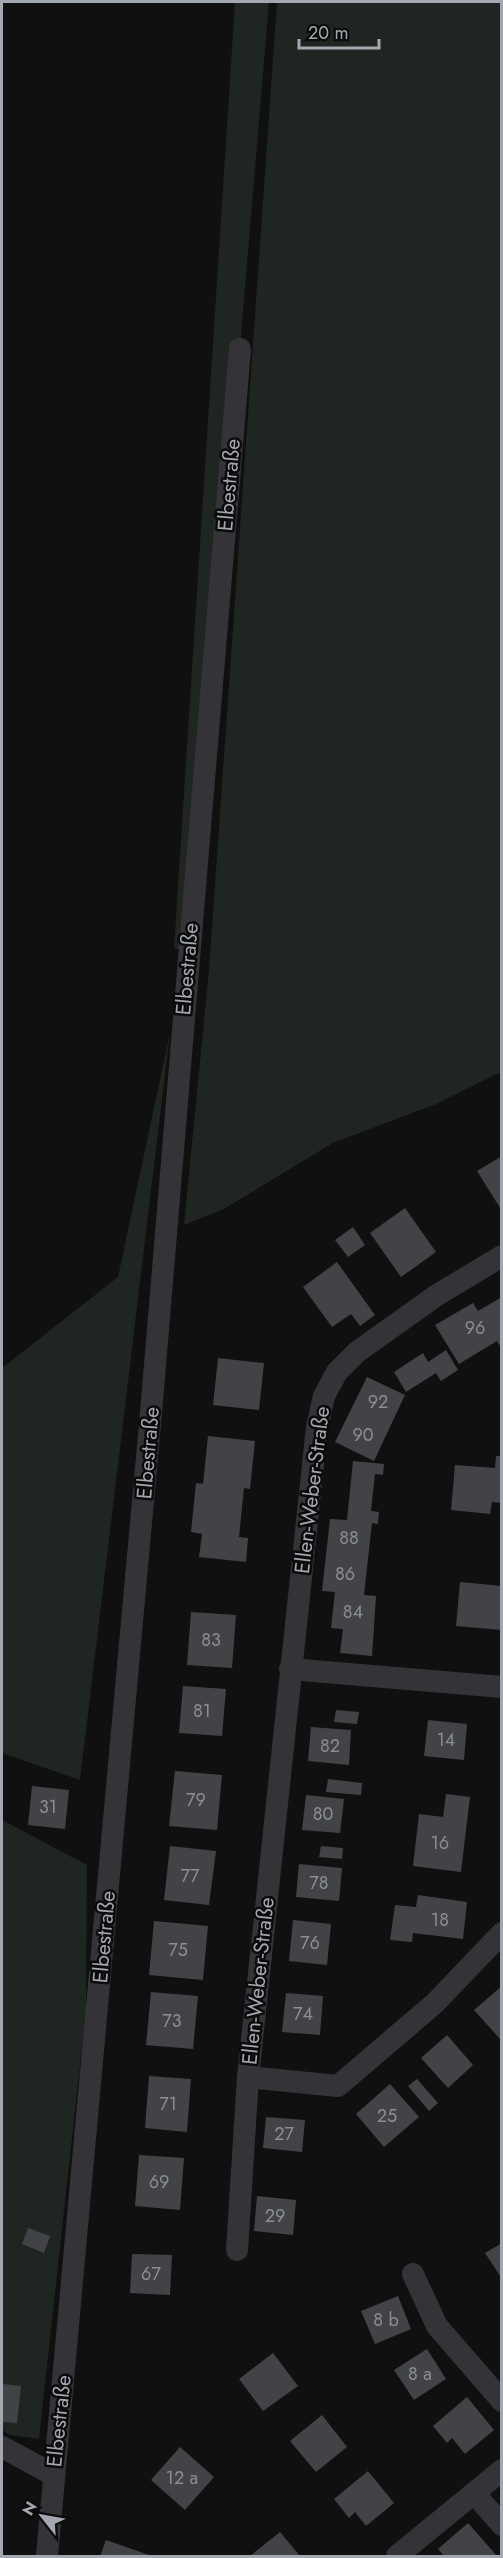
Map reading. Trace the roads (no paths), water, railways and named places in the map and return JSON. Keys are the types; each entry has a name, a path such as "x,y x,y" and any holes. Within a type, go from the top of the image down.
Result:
{"street":[{"name":"Elbestraße","path":"47,2556 151,1413 240,350"},
{"name":"Ellen-Weber-Straße","path":"237,2250 248,2077 317,1427 324,1396 337,1372 357,1352 437,1295 501,1256"},
{"path":"290,1669 501,1687"},
{"name":"Ellen-Weber-Straße","path":"248,2077 339,2086 435,2003 501,1933"},
{"path":"413,2274 437,2326 501,2401"},
{"path":"2,2447 54,2475"},
{"path":"397,2556 501,2469"},
{"path":"474,2493 501,2524"}]}
